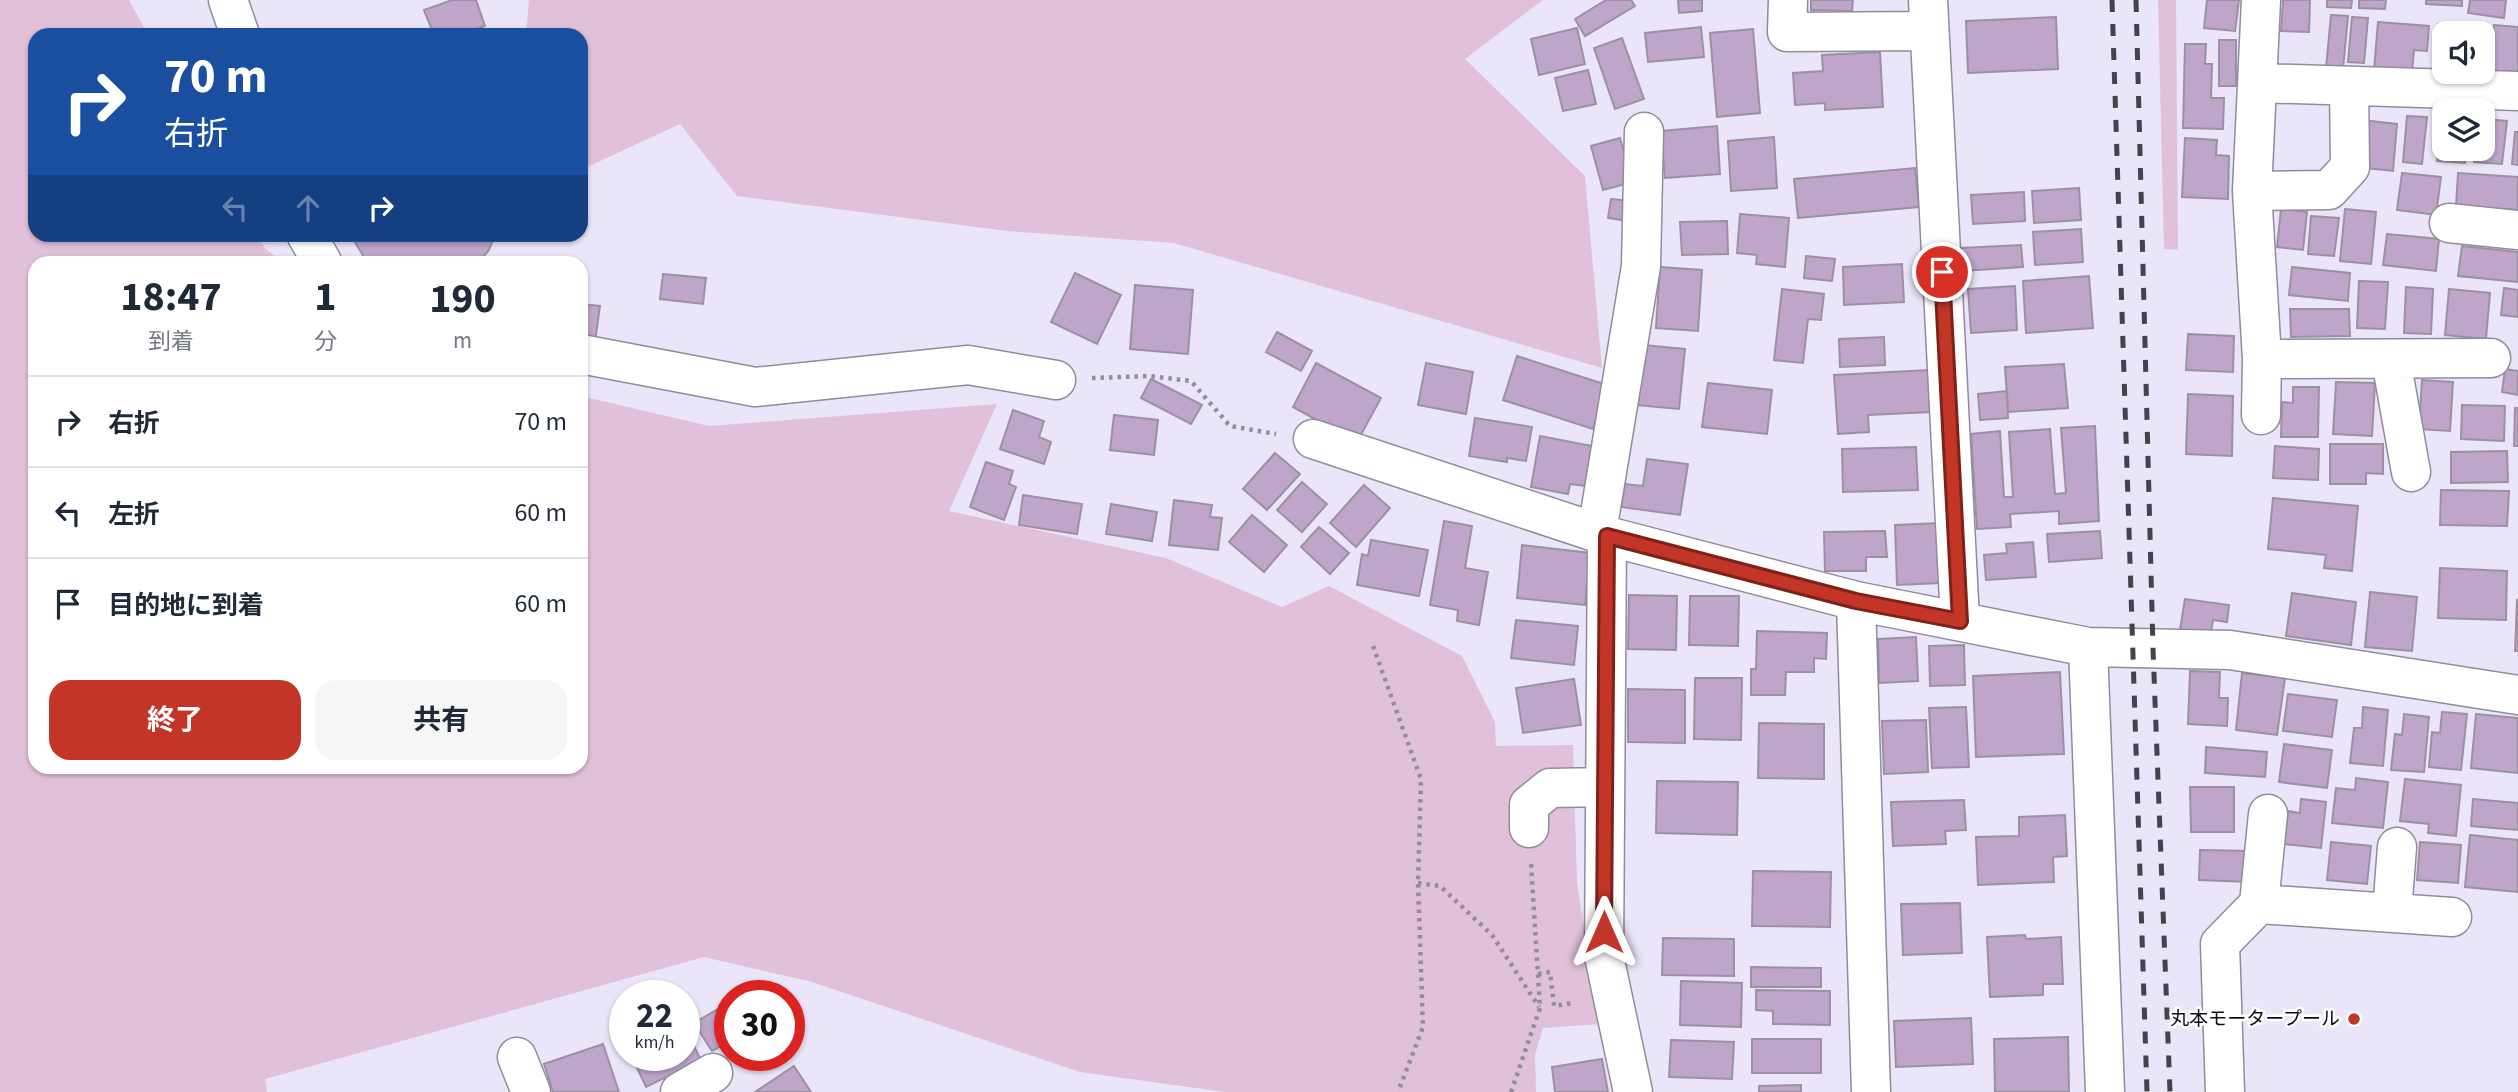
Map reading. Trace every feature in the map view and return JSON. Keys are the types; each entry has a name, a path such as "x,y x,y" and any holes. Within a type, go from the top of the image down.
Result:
{"street":[{"path":"228,0 238,28"},
{"path":"1788,0 1787,32 1929,16 1960,621"},
{"path":"2261,0 2252,191 2262,359 2261,415"},
{"path":"2258,83 2518,91"},
{"path":"2252,191 2329,190 2336,183 2350,167 2349,86"},
{"path":"1633,1092 1604,956 1602,534 1641,265 1644,132"},
{"path":"2449,223 2518,230"},
{"path":"588,355 755,387 968,365 1056,380"},
{"path":"2262,359 2491,358"},
{"path":"2391,360 2411,472"},
{"path":"1313,439 1602,534 1856,601 2088,648 2230,650 2518,695"},
{"path":"1856,601 1871,1092"},
{"path":"2088,648 2105,1092"},
{"path":"1529,828 1529,805 1550,789 1605,787"},
{"path":"2225,1092 2220,944 2259,904 2267,814"},
{"path":"2392,912 2397,847"},
{"path":"2259,904 2452,917"},
{"path":"517,1057 531,1092"},
{"path":"680,1092 713,1073"}],"path":[{"path":"1056,380 1149,376 1191,381 1230,426 1313,439"},
{"path":"1373,646 1421,779 1418,883 1423,1027 1398,1092"},
{"path":"1511,1092 1540,1007 1529,828"},
{"path":"1418,883 1440,886 1492,936 1540,1007"},
{"path":"1538,974 1550,972 1554,1006 1614,999"}],"shaded area":[{"path":"0,0 129,0 144,28 28,28 28,242 261,242 274,256 28,256 28,774 588,774 588,398 709,426 997,404 949,511 1166,558 1282,607 1329,586 1462,656 1495,722 1496,746 1573,745 1577,883 1600,1024 1543,1028 1535,1055 1536,1092 1225,1092 1080,1072 812,982 704,957 621,980 609,980 609,983 265,1079 267,1092 0,1092"},
{"path":"529,0 1543,0 1465,59 1585,176 1602,368 1174,243 1007,231 737,196 680,124 588,167 588,28 527,28"},
{"path":"2158,0 2176,0 2178,250 2164,249"}],"building":[{"path":"452,0 476,0 485,26 431,28 424,10"},
{"path":"1606,0 1631,0 1635,6 1585,36 1575,19"},
{"path":"1678,0 1702,0 1702,11 1679,13"},
{"path":"1811,0 1853,0 1852,11 1811,10"},
{"path":"2207,0 2239,0 2235,31 2204,28"},
{"path":"2283,0 2310,0 2309,32 2281,31"},
{"path":"2327,0 2352,0 2351,8 2327,7"},
{"path":"2359,0 2386,0 2385,9 2359,8"},
{"path":"2426,0 2462,0 2462,6 2426,4"},
{"path":"2470,0 2506,0 2504,18 2468,13"},
{"path":"2331,15 2348,16 2343,69 2326,68"},
{"path":"2056,17 2058,69 1968,73 1966,21"},
{"path":"2352,17 2368,18 2364,63 2348,62"},
{"path":"2378,22 2429,26 2427,51 2414,50 2412,73 2374,70"},
{"path":"2495,25 2518,27 2518,73 2495,71"},
{"path":"1701,27 1704,57 1648,62 1645,33"},
{"path":"1577,28 1585,64 1539,75 1531,39"},
{"path":"1753,29 1760,113 1717,117 1710,33"},
{"path":"1622,38 1644,99 1615,109 1594,48"},
{"path":"2219,40 2236,40 2236,86 2219,86"},
{"path":"2185,44 2206,44 2205,64 2212,64 2211,98 2224,98 2223,129 2183,128"},
{"path":"1880,52 1883,107 1825,110 1825,103 1795,105 1793,73 1823,71 1822,55"},
{"path":"1588,70 1596,104 1563,111 1555,78"},
{"path":"2407,116 2427,117 2422,164 2403,162"},
{"path":"2362,120 2397,124 2393,171 2357,167"},
{"path":"2495,120 2507,121 2502,164 2474,162 2495,161"},
{"path":"1717,126 1720,174 1665,178 1661,131"},
{"path":"2515,132 2518,132 2518,165 2512,164"},
{"path":"1774,137 1777,188 1731,191 1728,141"},
{"path":"1620,138 1633,182 1603,190 1591,146"},
{"path":"2185,138 2217,140 2216,155 2229,156 2228,199 2182,197"},
{"path":"1915,168 1919,207 1798,218 1794,179"},
{"path":"2402,173 2441,177 2436,215 2397,210"},
{"path":"2458,173 2518,177 2518,210 2456,206"},
{"path":"2079,188 2081,220 2034,223 2032,191"},
{"path":"2024,192 2025,221 1973,224 1971,195"},
{"path":"1611,199 1630,201 1628,221 1608,218"},
{"path":"2281,209 2307,212 2303,250 2277,247"},
{"path":"2345,209 2376,212 2371,264 2340,261"},
{"path":"1740,214 1789,218 1785,267 1756,264 1757,255 1737,253"},
{"path":"2311,216 2339,218 2334,256 2308,254"},
{"path":"1727,221 1728,254 1682,255 1680,222"},
{"path":"2081,229 2083,262 2035,265 2033,232"},
{"path":"2387,234 2439,239 2436,271 2383,265"},
{"path":"355,242 492,242 484,256 363,256"},
{"path":"2021,245 2023,267 1962,271 1961,248"},
{"path":"2462,246 2518,252 2518,282 2458,276"},
{"path":"1806,256 1835,259 1832,281 1804,278"},
{"path":"1902,264 1904,302 1844,305 1843,267"},
{"path":"1660,267 1702,270 1698,331 1656,328"},
{"path":"2292,267 2350,273 2348,301 2289,295"},
{"path":"1075,273 1121,295 1097,344 1051,322"},
{"path":"663,274 706,278 703,304 660,299"},
{"path":"2089,276 2093,328 2026,333 2023,281"},
{"path":"2359,281 2388,282 2385,329 2357,328"},
{"path":"1135,285 1193,290 1188,354 1130,349"},
{"path":"2015,286 2017,330 1971,333 1968,289"},
{"path":"2406,287 2433,289 2431,334 2404,333"},
{"path":"2504,288 2518,290 2518,317 2501,315"},
{"path":"1782,289 1824,294 1821,320 1808,319 1803,363 1774,360"},
{"path":"2449,289 2490,293 2486,339 2445,335"},
{"path":"588,305 600,306 595,342 588,342"},
{"path":"2290,309 2349,309 2350,336 2291,337"},
{"path":"1277,332 1312,351 1301,371 1266,352"},
{"path":"2188,334 2234,336 2233,372 2186,370"},
{"path":"1884,337 1885,365 1840,367 1839,339"},
{"path":"1643,345 1685,349 1679,409 1637,405"},
{"path":"1517,356 1607,385 1593,429 1503,400"},
{"path":"1316,363 1381,398 1357,442 1293,407"},
{"path":"1426,363 1473,372 1466,414 1418,405"},
{"path":"2064,364 2068,408 2008,412 2005,367"},
{"path":"2505,369 2518,371 2518,395 2502,392"},
{"path":"1929,370 1931,412 1868,415 1869,432 1838,434 1834,375"},
{"path":"1151,379 1202,405 1191,424 1141,398"},
{"path":"2422,380 2453,382 2450,431 2419,429"},
{"path":"2336,382 2375,383 2372,436 2333,434"},
{"path":"1708,383 1772,390 1767,434 1702,427"},
{"path":"2293,387 2319,387 2318,437 2281,437 2282,402 2293,403"},
{"path":"2007,391 2008,418 1980,420 1978,394"},
{"path":"2188,394 2233,396 2232,456 2186,454"},
{"path":"2462,405 2505,406 2504,441 2461,439"},
{"path":"2515,408 2518,408 2518,446 2514,446"},
{"path":"1013,410 1044,421 1039,437 1051,442 1044,464 1000,449"},
{"path":"1114,415 1158,420 1154,455 1110,450"},
{"path":"1475,418 1532,427 1526,461 1507,458 1507,462 1469,456"},
{"path":"2095,426 2099,521 2059,524 2059,511 2010,514 2011,527 1977,529 1971,434 2000,431 2004,497 2013,497 2009,432 2050,429 2055,494 2066,493 2061,428"},
{"path":"1540,436 1592,446 1585,486 1570,484 1568,494 1531,487"},
{"path":"2330,444 2383,444 2383,474 2366,473 2366,484 2330,484"},
{"path":"2275,446 2319,449 2318,480 2273,478"},
{"path":"1916,447 1918,490 1843,492 1842,449"},
{"path":"2507,451 2508,482 2451,483 2451,452"},
{"path":"1275,453 1300,474 1267,510 1243,489"},
{"path":"1647,459 1688,464 1680,515 1621,507 1625,484 1643,486"},
{"path":"986,462 1013,471 1009,484 1016,487 1004,520 970,507"},
{"path":"1302,482 1327,504 1302,532 1277,510"},
{"path":"1364,485 1390,508 1356,547 1330,523"},
{"path":"2441,490 2509,491 2507,526 2440,525"},
{"path":"1023,495 1082,504 1077,534 1019,525"},
{"path":"2273,498 2358,506 2352,571 2324,568 2326,555 2268,549"},
{"path":"1174,500 1212,505 1210,517 1222,518 1218,550 1169,545"},
{"path":"1111,504 1157,512 1152,541 1106,534"},
{"path":"1252,515 1287,545 1264,572 1229,542"},
{"path":"1444,521 1472,526 1465,568 1488,572 1479,625 1457,621 1458,610 1430,605"},
{"path":"1939,523 1941,583 1897,585 1895,525"},
{"path":"1319,527 1349,553 1330,574 1301,547"},
{"path":"1885,531 1887,557 1866,557 1866,571 1825,571 1824,532"},
{"path":"2100,531 2102,558 2049,562 2047,534"},
{"path":"1371,540 1428,550 1419,596 1357,585 1362,554 1368,556"},
{"path":"2033,542 2036,577 1986,580 1984,555 2007,553 2006,544"},
{"path":"1522,545 1590,553 1585,605 1517,598"},
{"path":"2440,568 2507,571 2506,620 2438,618"},
{"path":"2370,592 2417,597 2412,651 2365,647"},
{"path":"2292,593 2356,602 2351,645 2286,636"},
{"path":"1629,595 1677,596 1676,650 1628,649"},
{"path":"1690,596 1739,596 1738,646 1689,645"},
{"path":"2185,599 2229,605 2227,622 2213,620 2210,640 2179,636"},
{"path":"2517,600 2518,651 2515,651"},
{"path":"1516,620 1578,626 1574,665 1511,658"},
{"path":"1757,631 1827,633 1826,659 1814,658 1814,672 1786,672 1785,695 1751,695 1751,669 1756,669"},
{"path":"1916,637 1918,681 1879,683 1878,639"},
{"path":"1964,645 1965,685 1930,686 1929,646"},
{"path":"2190,671 2220,672 2219,698 2228,698 2227,726 2188,724"},
{"path":"2060,672 2064,754 1976,757 1973,676"},
{"path":"2242,673 2285,678 2277,735 2236,730"},
{"path":"1695,678 1742,678 1741,740 1694,739"},
{"path":"1574,679 1581,725 1523,733 1516,688"},
{"path":"1628,689 1685,690 1685,743 1628,742"},
{"path":"2288,694 2337,700 2332,737 2283,731"},
{"path":"1966,707 1969,767 1932,768 1929,708"},
{"path":"2363,707 2388,710 2383,766 2350,763 2354,728 2362,728"},
{"path":"2442,712 2467,714 2461,770 2429,767 2432,732 2440,733"},
{"path":"2404,714 2429,717 2424,772 2391,770 2395,734 2402,735"},
{"path":"2476,714 2518,718 2518,773 2471,768"},
{"path":"1926,720 1928,772 1884,774 1882,721"},
{"path":"1759,723 1824,724 1824,779 1758,778"},
{"path":"2284,744 2332,750 2327,788 2279,782"},
{"path":"2206,747 2267,752 2265,777 2205,773"},
{"path":"2356,778 2388,782 2383,828 2332,823 2336,788 2355,790"},
{"path":"2405,779 2461,785 2456,836 2428,833 2429,824 2400,821"},
{"path":"1657,781 1738,782 1737,835 1656,833"},
{"path":"2190,787 2234,787 2234,832 2191,832"},
{"path":"2301,799 2326,802 2321,848 2284,844 2288,811 2300,813"},
{"path":"2473,799 2518,803 2518,830 2471,826"},
{"path":"1964,800 1966,830 1945,831 1946,844 1893,846 1891,802"},
{"path":"2065,815 2067,856 2053,857 2054,882 1978,885 1976,837 2019,836 2019,817"},
{"path":"2470,835 2518,840 2518,892 2465,887"},
{"path":"2331,842 2371,846 2367,884 2327,880"},
{"path":"2420,842 2461,845 2458,883 2417,880"},
{"path":"2200,850 2251,851 2250,882 2199,880"},
{"path":"1753,871 1831,872 1830,927 1752,926"},
{"path":"1960,903 1962,953 1903,955 1901,904"},
{"path":"2025,935 2026,939 2061,937 2063,984 2043,984 2043,995 1990,997 1987,937"},
{"path":"1663,938 1734,939 1734,976 1662,975"},
{"path":"1751,967 1821,968 1821,987 1751,987"},
{"path":"1681,981 1742,983 1741,1027 1680,1025"},
{"path":"1756,990 1830,991 1830,1025 1773,1024 1773,1011 1756,1010"},
{"path":"714,1011 712,1051 700,1032 700,1020"},
{"path":"1971,1018 1973,1064 1896,1067 1894,1021"},
{"path":"2068,1037 2069,1092 1995,1092 1994,1039"},
{"path":"1752,1039 1821,1039 1821,1073 1752,1073"},
{"path":"1671,1040 1734,1042 1732,1079 1669,1077"},
{"path":"603,1044 609,1071 612,1071 619,1092 553,1092 544,1064"},
{"path":"1602,1059 1608,1092 1555,1092 1552,1067"},
{"path":"638,1071 679,1071 646,1087"},
{"path":"786,1071 797,1071 811,1092 755,1092"},
{"path":"1801,1085 1801,1092 1759,1092 1759,1086"}],"railway":[{"path":"2112,0 2147,1092"},
{"path":"2136,0 2153,649 2170,1092"}],"place":[{"name":"丸本モータープール","path":"2354,1019"}],"route":[{"path":"1604,932 1607,536 1856,601 1960,621 1942,272"}]}
